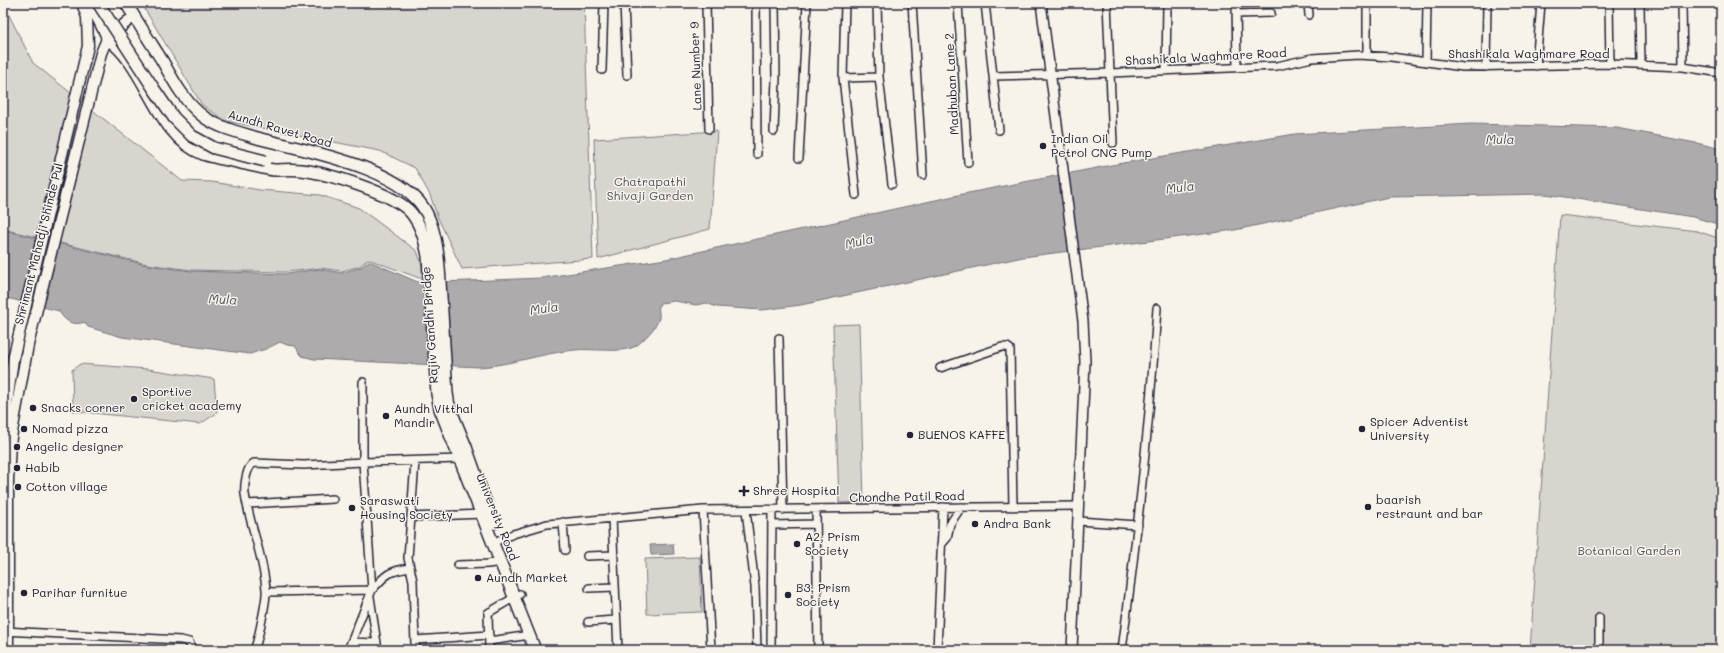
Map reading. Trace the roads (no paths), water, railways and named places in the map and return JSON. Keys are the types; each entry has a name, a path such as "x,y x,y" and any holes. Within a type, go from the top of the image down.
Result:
{"main road":[{"name":"Shrimant Mahadji Shinde Pul","path":"3,432 13,359 88,46 87,17 82,3"},
{"path":"90,3 106,34 107,39 114,44 130,64 172,130 187,147 204,154 272,170 301,170"},
{"path":"98,3 174,118 192,136 214,148 352,182 396,201 412,213 424,234 433,256"},
{"path":"118,3 148,54 167,69"},
{"name":"Aundh Ravet Road","path":"126,3 190,104 204,117 220,126 243,134 359,165 382,174 400,184 415,197 427,212 434,230 433,256"},
{"path":"107,39 128,21"},
{"name":"Shrimant Mahadji Shinde Pul","path":"8,650 5,624 6,453 10,443 28,345 101,53 107,39"},
{"name":"Rajiv Gandhi Bridge","path":"433,256 442,394"},
{"name":"University Road","path":"442,394 440,409 465,459 499,540 535,650"},
{"name":"University Road","path":"465,459 482,514 501,562 543,650"}],"street":[{"path":"602,70 604,3"},
{"path":"624,3 627,75"},
{"name":"Lane Number 9","path":"706,3 709,129"},
{"path":"756,3 757,154"},
{"path":"774,131 776,78 775,3"},
{"path":"800,158 808,3"},
{"path":"845,3 843,78 856,195"},
{"path":"877,3 880,77 892,184"},
{"path":"912,3 923,175"},
{"name":"Madhuban Lane 2","path":"958,3 968,163"},
{"path":"985,3 999,130"},
{"path":"1041,3 1060,141 1074,264 1083,321 1085,362 1072,650"},
{"path":"1107,3 1113,143"},
{"path":"1166,71 1167,3"},
{"path":"1236,3 1237,68"},
{"path":"1308,3 1309,15"},
{"path":"1367,3 1367,55"},
{"path":"1426,62 1427,3"},
{"path":"1486,67 1487,3"},
{"path":"1536,66 1541,3"},
{"path":"1609,3 1610,64"},
{"path":"1640,3 1641,66"},
{"path":"1682,3 1683,67"},
{"path":"1236,14 1272,13"},
{"name":"Shashikala Waghmare Road","path":"993,76 1277,66 1312,58 1335,55 1391,56 1463,67 1610,64 1683,67 1721,73"},
{"path":"843,78 880,77"},
{"path":"1122,650 1138,525 1151,397 1157,308"},
{"path":"779,338 783,510"},
{"path":"940,368 1002,347 1007,347 1010,349 1013,507"},
{"path":"351,642 377,646 370,592 363,462 363,382"},
{"path":"254,650 267,592 262,560 244,492 248,470 254,463 304,465 465,459"},
{"path":"415,461 408,558 413,581 415,640 417,650"},
{"path":"247,504 333,499"},
{"name":"Chondhe Patil Road","path":"499,540 539,526 563,522 704,510 1079,506"},
{"path":"937,650 943,507"},
{"path":"942,545 947,538 950,524 961,507"},
{"path":"816,509 818,650"},
{"path":"704,510 711,650"},
{"path":"746,510 755,587 757,650"},
{"path":"771,650 772,510"},
{"path":"411,517 482,514"},
{"path":"612,518 618,650"},
{"path":"1078,521 1138,525"},
{"path":"563,522 565,550"},
{"path":"772,525 816,524"},
{"path":"587,556 613,555"},
{"path":"458,565 501,562"},
{"path":"348,650 370,592 384,576 394,570 410,568"},
{"path":"589,588 615,587"},
{"path":"267,592 370,592"},
{"path":"490,650 488,613 517,595"},
{"path":"1599,618 1599,650"},
{"path":"588,622 616,620"},
{"path":"5,624 181,640 188,642 192,650"},
{"path":"415,640 489,638 530,635"}],"water":[{"name":"Mula","path":"1471,124 1617,128 1721,149 1721,225 1693,217 1545,194 1389,197 1235,230 1023,257 801,305 762,310 717,307 706,303 696,305 675,301 660,303 658,322 649,334 636,346 623,350 581,350 563,352 503,364 479,367 314,359 302,356 295,346 280,342 266,349 250,354 122,337 88,327 85,322 77,324 70,322 64,318 59,311 3,297 3,230 147,265 191,271 287,274 320,269 342,273 361,267 369,261 420,283 541,278 666,259 963,194 1117,164 1295,134"},
{"path":"673,544 674,554 651,555 650,545"}],"place":[{"name":"Indian Oil Petrol CNG Pump","path":"1043,146"},
{"name":"Sportive cricket academy","path":"134,399"},
{"name":"Snacks corner","path":"33,408"},
{"name":"Aundh Vitthal Mandir","path":"386,416"},
{"name":"Nomad pizza","path":"24,429"},
{"name":"Spicer Adventist University","path":"1362,429"},
{"name":"BUENOS KAFFE","path":"910,435"},
{"name":"Angelic designer","path":"17,447"},
{"name":"Habib","path":"17,468"},
{"name":"Cotton village","path":"18,487"},
{"name":"Shree Hospital","path":"744,491"},
{"name":"baarish restraunt and bar","path":"1368,507"},
{"name":"Saraswati Housing Society","path":"352,508"},
{"name":"Andra Bank","path":"975,524"},
{"name":"A2, Prism Society","path":"797,544"},
{"name":"Aundh Market","path":"478,578"},
{"name":"Parihar furnitue","path":"24,593"},
{"name":"B3, Prism Society","path":"788,595"}],"park label":[{"name":"Chatrapathi Shivaji Garden","path":"650,189"},
{"name":"Botanical Garden","path":"1629,551"}]}
